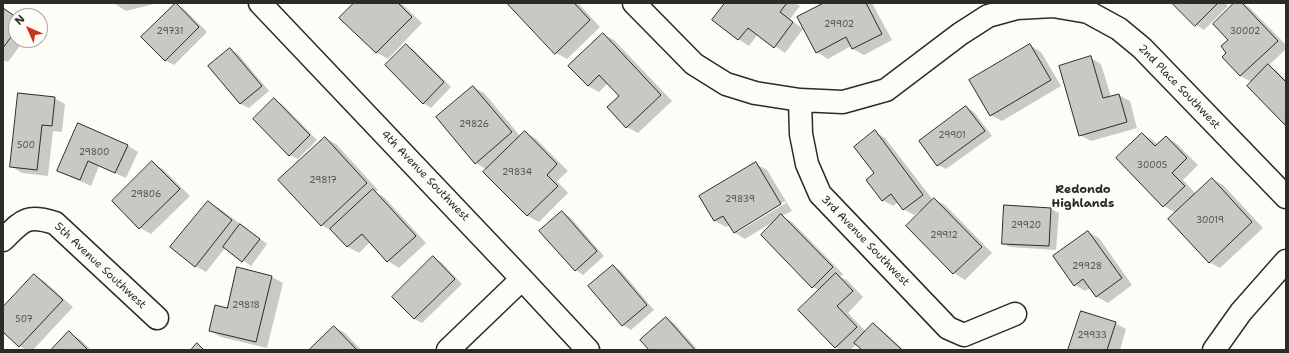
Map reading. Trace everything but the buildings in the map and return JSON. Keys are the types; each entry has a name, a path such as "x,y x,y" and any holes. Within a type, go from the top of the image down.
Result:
{"street":[{"name":"4th Avenue Southwest","path":"260,3 588,350"},
{"path":"634,3 694,64 726,84 756,93 800,100"},
{"name":"2nd Place Southwest","path":"800,100 843,102 886,90 960,34 988,16 1017,8 1053,4 1088,12 1119,29 1142,48 1286,197"},
{"name":"3rd Avenue Southwest","path":"800,100 801,134 807,164 820,194 948,328 964,335 1015,314"},
{"name":"5th Avenue Southwest","path":"3,240 21,222 30,219 40,218 55,223 157,318"},
{"path":"1214,350 1241,312 1286,261"},
{"path":"448,350 522,279"}],"district":[{"name":"Redondo Highlands","path":"1083,197"}]}
